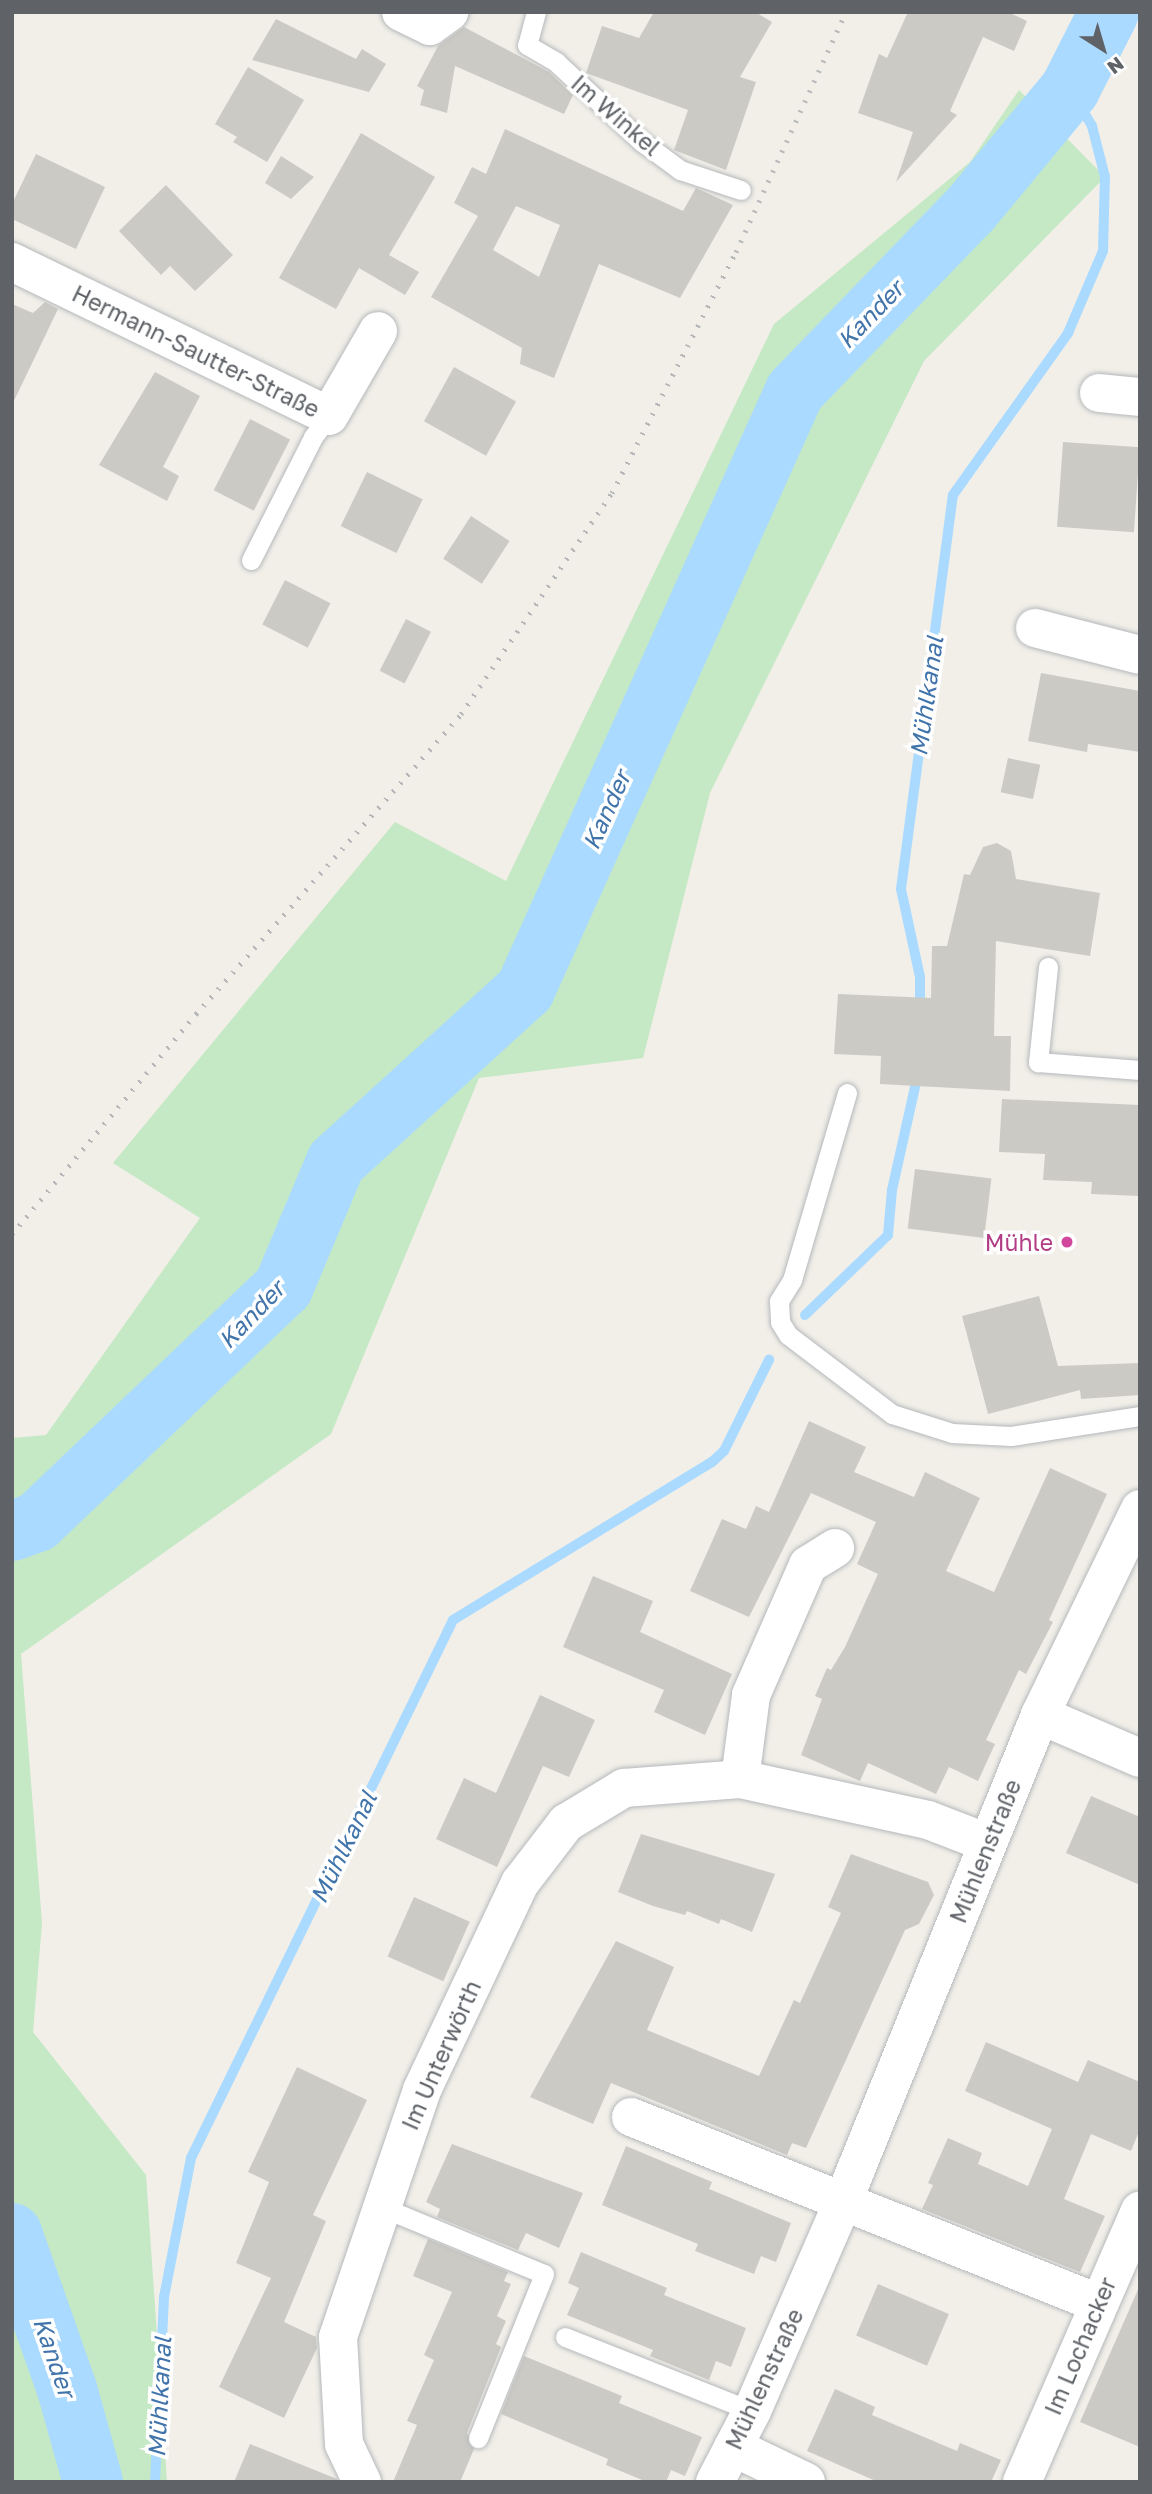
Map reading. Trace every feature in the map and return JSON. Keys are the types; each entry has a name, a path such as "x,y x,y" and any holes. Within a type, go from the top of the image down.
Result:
{"street":[{"path":"401,12 430,26 449,12"},
{"name":"Hermann-Sautter-Straße","path":"12,262 329,416 378,331"},
{"path":"1099,393 1140,397"},
{"path":"1035,628 1140,655"},
{"name":"Mühlenstraße","path":"715,2482 752,2411 844,2199 1040,1715 1140,1508"},
{"path":"740,1780 751,1695 808,1565 835,1548"},
{"path":"1040,1715 1140,1758"},
{"name":"Im Unterwörth","path":"362,2482 344,2444 338,2337 379,2206 422,2090 520,1883 566,1823 624,1788 740,1780 928,1820 988,1843"},
{"path":"631,2117 844,2199 1098,2303"},
{"name":"Im Lochacker","path":"1022,2482 1140,2211"},
{"path":"733,2446 806,2482"}],"lane":[{"name":"Im Winkel","path":"536,12 527,45 556,62 641,141 680,170 741,190"},
{"path":"251,559 329,416"},
{"path":"1048,967 1038,1062 1140,1070"},
{"path":"847,1093 792,1280 779,1301 780,1322 788,1335 892,1414 952,1433 1012,1436 1140,1416"},
{"path":"379,2206 544,2274 478,2438"},
{"path":"565,2337 752,2411"}],"green space":[{"path":"1019,90 1105,177 924,361 710,793 643,1058 479,1078 331,1434 21,1654 42,1923 33,2032 146,2175 167,2482 12,2482 12,1438 46,1435 200,1218 113,1163 395,822 506,881 774,324 970,162"}],"building":[{"path":"654,12 755,12 772,22 740,77 756,82 726,170 674,150 688,110 586,73 602,26 639,38"},
{"path":"908,12 1008,12 1027,21 1014,51 983,37 950,111 957,115 896,182 913,132 858,113 879,54 887,58"},
{"path":"276,19 356,59 362,49 386,64 369,92 252,60"},
{"path":"464,27 549,72 573,95 564,114 455,66 447,113 420,105 424,90 417,86 438,46"},
{"path":"248,67 304,100 267,162 233,142 237,137 215,124"},
{"path":"505,129 683,211 696,188 733,205 680,298 599,264 554,378 520,364 522,348 431,297 478,216 454,203 472,167 486,174","holes":["516,206 560,225 539,277 493,250"]},
{"path":"361,133 435,177 389,255 419,272 405,295 359,268 336,309 279,278"},
{"path":"36,154 105,187 76,249 12,219 12,204"},
{"path":"281,156 314,177 291,199 265,183"},
{"path":"166,185 233,255 195,291 170,266 161,275 119,231"},
{"path":"45,302 58,309 12,405 12,304 33,313"},
{"path":"454,367 516,401 486,456 424,421"},
{"path":"155,372 200,396 163,467 179,476 167,501 99,465"},
{"path":"250,419 290,439 254,511 214,490"},
{"path":"1063,442 1140,447 1134,532 1057,527"},
{"path":"367,472 423,499 396,553 341,526"},
{"path":"471,516 510,541 482,584 443,559"},
{"path":"285,580 330,603 308,648 262,625"},
{"path":"406,619 431,632 405,683 380,671"},
{"path":"1041,673 1140,691 1140,752 1088,744 1087,752 1028,741"},
{"path":"1008,758 1040,765 1033,799 1001,792"},
{"path":"997,843 1011,851 1016,879 1100,893 1090,956 996,941 994,1036 1011,1036 1010,1091 880,1084 881,1056 834,1054 838,994 931,998 932,946 947,946 964,874 970,875 983,847"},
{"path":"1002,1099 1140,1105 1140,1196 1091,1194 1092,1182 1043,1180 1045,1154 999,1152"},
{"path":"915,1169 991,1178 984,1238 908,1229"},
{"path":"1039,1296 1058,1366 1140,1363 1140,1395 1081,1399 1080,1390 988,1414 962,1316"},
{"path":"809,1421 866,1447 854,1472 914,1497 925,1472 980,1498 946,1571 994,1592 1050,1468 1107,1494 1049,1620 1053,1622 1026,1674 1019,1670 986,1740 995,1744 978,1781 949,1767 936,1794 868,1763 860,1781 801,1755 822,1699 815,1696 827,1668 831,1670 845,1647 878,1574 857,1564 876,1522 811,1493 749,1617 690,1591 722,1519 746,1529 756,1506 769,1512"},
{"path":"593,1576 653,1601 640,1632 732,1674 705,1735 654,1712 664,1690 563,1647"},
{"path":"540,1695 595,1720 569,1777 543,1766 497,1867 436,1839 464,1778 496,1793"},
{"path":"1091,1796 1140,1817 1140,1885 1066,1853"},
{"path":"641,1834 775,1874 752,1932 721,1919 719,1924 687,1911 685,1915 653,1906 618,1892"},
{"path":"851,1854 928,1882 934,1895 919,1924 905,1930 806,2148 792,2143 787,2155 611,2083 593,2124 530,2097 616,1941 674,1967 647,2030 759,2076 794,2000 800,2003 841,1913 828,1907"},
{"path":"414,1897 470,1922 443,1981 388,1956"},
{"path":"986,2042 1078,2082 1088,2060 1140,2082 1140,2129 1131,2151 1091,2134 1064,2199 1105,2216 1080,2272 922,2209 933,2185 928,2183 948,2138 982,2153 978,2164 1028,2186 1052,2129 965,2091"},
{"path":"297,2067 367,2100 313,2215 326,2221 284,2322 316,2337 317,2348 284,2418 219,2387 271,2278 236,2263 269,2182 248,2172"},
{"path":"452,2144 583,2193 559,2248 526,2233 518,2250 437,2217 440,2209 426,2202"},
{"path":"626,2146 712,2182 709,2189 791,2223 776,2262 761,2256 754,2274 695,2251 698,2244 602,2205"},
{"path":"428,2239 508,2272 504,2281 511,2284 497,2316 506,2321 496,2344 501,2347 467,2433 474,2449 460,2482 393,2482 417,2425 407,2421 434,2360 424,2355 452,2292 413,2276"},
{"path":"581,2252 667,2288 664,2295 746,2328 731,2367 716,2361 709,2380 650,2356 653,2350 567,2315 579,2288 568,2283"},
{"path":"878,2284 949,2314 927,2366 856,2336"},
{"path":"1140,2285 1140,2447 1080,2422"},
{"path":"524,2356 622,2396 619,2403 702,2437 685,2476 671,2470 666,2482 647,2482 606,2465 608,2459 501,2414"},
{"path":"835,2389 875,2407 872,2415 957,2451 960,2443 1001,2460 991,2482 878,2482 807,2451"},
{"path":"250,2444 337,2479 338,2482 234,2482"}],"waterway":[{"name":"Kander","path":"12,1531 37,1522 283,1288 336,1162 525,990 795,391 970,210 1070,89 1109,12"},
{"name":"Mühlkanal","path":"920,1010 920,977 901,889 953,495 1068,333 1103,251 1105,177 1092,126 1070,89"},
{"name":"Mühlkanal","path":"805,1315 888,1235 892,1190 918,1074"},
{"name":"Mühlkanal","path":"155,2482 164,2297 191,2158 453,1620 712,1462 724,1451 769,1360"},
{"name":"Kander","path":"12,2233 67,2389 93,2482"}],"railway":[{"path":"12,1234 196,1014 461,714 612,493 736,252 846,12"}],"place":[{"name":"Mühle","path":"1067,1242"}]}
